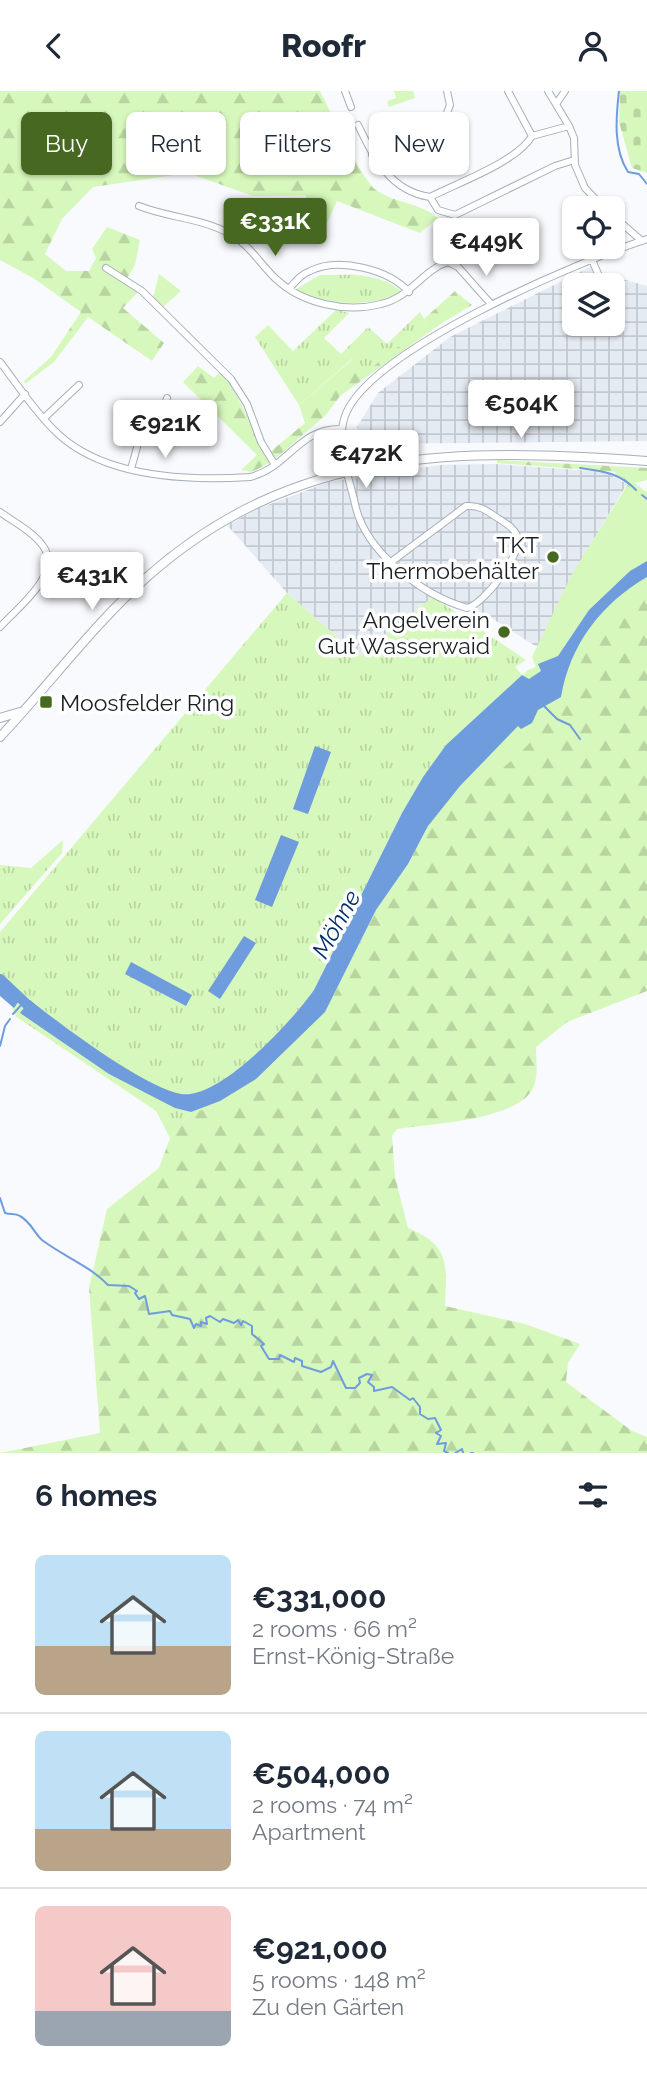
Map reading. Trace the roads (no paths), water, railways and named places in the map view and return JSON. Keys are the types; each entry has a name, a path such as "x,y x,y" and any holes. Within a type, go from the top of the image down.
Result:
{"main road":[{"path":"2,731 123,599 190,543 262,501 315,479 403,459 479,454 553,455 643,461"},
{"path":"0,718 23,711"}],"street":[{"path":"345,91 351,107"},
{"path":"447,91 450,105 447,112"},
{"path":"508,91 532,137"},
{"path":"548,91 569,126 574,138 574,160 585,188 593,196"},
{"path":"556,104 565,91"},
{"path":"358,125 369,149"},
{"path":"386,175 414,193 430,197 506,159 532,137 569,126"},
{"path":"430,197 438,210 455,215 555,166 574,160"},
{"path":"139,206 202,222 232,235 289,289 319,303 348,308 383,304 409,292 448,262 458,267 491,304"},
{"path":"625,225 644,240"},
{"path":"391,562 463,508 475,506 485,509 513,530 518,548 479,604 467,608 429,591 391,562 365,533 346,471 342,429 348,409 363,391 434,337 491,304 644,240"},
{"path":"592,260 598,273"},
{"path":"289,289 308,271 340,267 388,275 409,292"},
{"path":"106,268 120,274 142,291 231,379 247,404 261,442 275,465"},
{"path":"0,362 54,430 80,449 131,469 188,476 259,475 314,433 342,429"},
{"path":"44,418 79,385"},
{"path":"0,422 25,394"},
{"path":"131,469 139,440 164,407 167,398"},
{"path":"0,512 42,544 48,559 43,580 0,627"}],"water":[{"path":"647,561 647,577 616,599 590,627 572,660 561,697 538,710 532,723 521,729 518,726 460,786 428,826 408,864 376,910 325,1012 256,1079 220,1101 191,1112 175,1108 109,1074 20,1013 30,1000 125,1068 165,1089 181,1094 197,1092 235,1072 273,1038 314,990 402,813 446,745 522,675 529,679 541,671 538,664 558,656 589,610 630,571"},
{"path":"315,746 331,752 308,814 293,809"},
{"path":"281,835 299,842 272,907 255,900"},
{"path":"244,936 256,943 220,999 208,991"},
{"path":"131,962 192,995 186,1006 125,974"},
{"path":"0,974 23,995 14,1008 0,996"}],"waterway":[{"path":"619,91 618,143 623,163 628,172 639,174 647,184"},
{"path":"580,468 617,476 636,490"},
{"path":"642,495 647,499"},
{"path":"543,705 557,719 570,725 580,739"},
{"name":"Möhne","path":"0,979 35,1012"},
{"path":"13,1014 24,1002"},
{"path":"0,1046 5,1026 10,1019"},
{"path":"0,1198 5,1213 24,1218 50,1246 93,1272 108,1285 129,1286 137,1291 135,1293 139,1299 145,1296 149,1314 170,1311 172,1315 190,1319 194,1328 196,1324 201,1326 201,1322 207,1324 206,1318 210,1316 220,1322 223,1319 234,1323 238,1320 241,1325 243,1321 252,1326 252,1334 264,1344 261,1346 269,1359 279,1359 280,1355 294,1362 295,1358 302,1361 302,1366 321,1372 331,1367 333,1361 346,1388 355,1388 360,1383 359,1378 367,1374 372,1375 368,1382 374,1387 374,1391 392,1387 410,1400 413,1398 420,1407 420,1414 428,1419 435,1418 441,1430 436,1433 441,1436 437,1444 446,1443 444,1451 448,1453"},
{"path":"455,1453 462,1449 463,1453"}],"place":[{"name":"TKT Thermobehälter","path":"553,557"},
{"name":"Angelverein Gut Wasserwaid","path":"504,632"},
{"name":"Moosfelder Ring","path":"46,702"}]}
